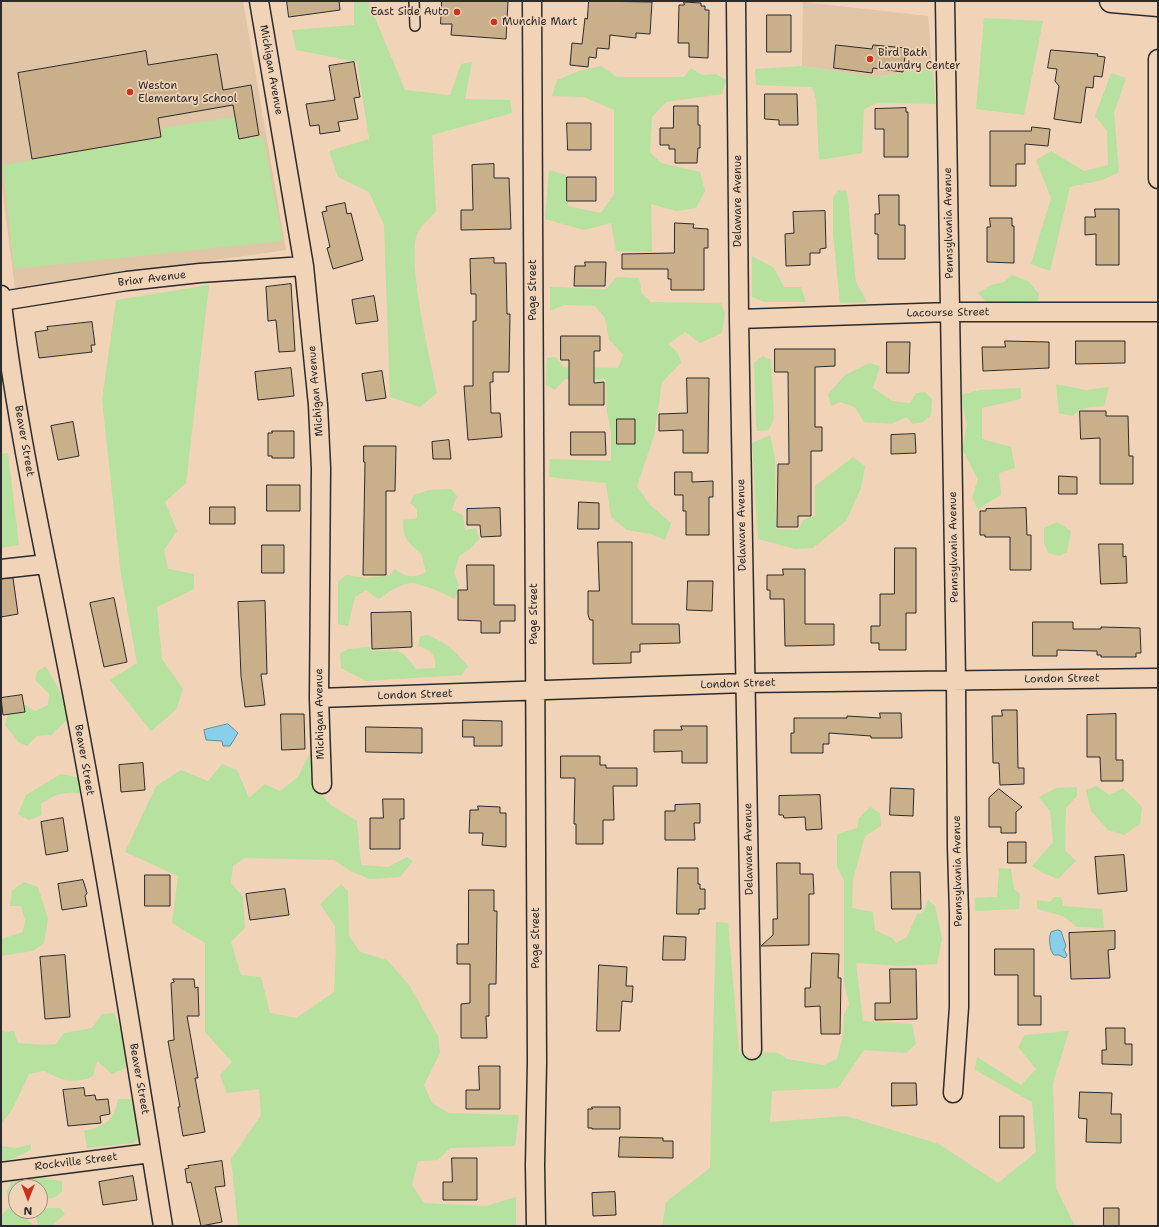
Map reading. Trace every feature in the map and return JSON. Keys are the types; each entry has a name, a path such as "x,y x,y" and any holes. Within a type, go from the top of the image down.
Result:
{"main road":[{"path":"1111,1 1158,6"}],"street":[{"name":"Michigan Avenue","path":"259,1 304,266 318,405 321,468 319,698 322,784"},
{"name":"Page Street","path":"532,1 537,1062 535,1165 536,1226"},
{"name":"Delaware Avenue","path":"736,1 739,319 752,1050"},
{"name":"Pennsylvania Avenue","path":"945,1 960,1006 953,1093"},
{"path":"1158,59 1158,179"},
{"name":"Briar Avenue","path":"1,298 134,280 200,273 304,266"},
{"name":"Beaver Street","path":"1,298 6,364 72,693 163,1226"},
{"name":"Lacourse Street","path":"739,319 950,312 1158,312"},
{"path":"1,569 46,564"},
{"name":"London Street","path":"319,698 745,683 1158,678"},
{"name":"Rockville Street","path":"1,1172 151,1153"}],"lane":[{"path":"414,1 415,26"}],"shaded area":[{"name":"Weston Elementary School","path":"11,1 243,1 286,250 15,289 1,180 1,3"},
{"path":"803,2 928,16 932,67 877,77 802,66"}],"green space":[{"path":"354,1 368,1 405,90 450,95 461,64 472,62 465,99 510,100 512,113 432,135 436,211 418,232 415,245 415,263 420,310 437,393 420,407 390,397 384,225 369,192 338,177 329,151 369,139 357,62 296,50 292,30 354,25"},
{"path":"984,18 1043,21 1024,115 976,109"},
{"path":"601,66 617,77 684,77 691,68 702,75 716,74 726,80 722,94 666,102 652,117 650,152 661,163 700,172 705,191 696,208 676,211 651,204 652,252 616,251 611,223 584,230 545,219 549,170 566,175 568,206 601,213 614,194 614,110 584,97 552,96 557,80 579,71"},
{"path":"802,66 877,77 932,67 936,104 877,103 864,109 862,153 819,160 816,99 812,87 756,85 755,69"},
{"path":"1111,73 1126,78 1114,113 1119,172 1102,180 1070,187 1050,271 1031,264 1051,198 1036,160 1051,151 1084,171 1108,165 1107,131 1095,116"},
{"path":"235,117 239,139 263,136 283,241 14,269 3,165 162,137 162,128"},
{"path":"838,190 847,191 856,282 867,302 840,303 833,234 833,198"},
{"path":"752,256 774,268 784,287 801,287 806,302 765,302 752,297"},
{"path":"1012,275 1028,281 1039,294 1038,301 986,302 978,293 991,285 1004,282"},
{"path":"617,277 639,278 642,294 651,302 721,303 725,314 722,333 700,343 685,332 668,344 678,353 681,363 662,382 654,436 637,486 649,504 671,523 665,540 651,534 627,530 611,517 606,483 549,477 550,459 611,461 611,432 607,412 606,379 565,379 555,390 546,385 547,358 556,357 563,367 618,368 623,355 609,339 605,318 595,306 564,305 550,311 550,287 606,289"},
{"path":"209,285 186,483 165,502 177,531 164,550 168,569 194,574 194,589 157,607 162,659 183,689 176,710 151,731 110,680 137,663 121,575 102,400 116,300"},
{"path":"763,356 771,360 774,418 769,430 757,431 754,363"},
{"path":"869,363 880,366 873,388 892,401 910,403 916,393 925,392 932,399 931,415 923,422 912,424 907,417 891,424 864,422 855,407 840,402 831,406 828,394 845,375"},
{"path":"1056,384 1086,390 1109,387 1104,406 1083,409 1073,416 1059,413"},
{"path":"1021,388 1021,399 982,408 982,439 1011,447 1015,468 999,473 1001,495 978,509 972,498 978,479 962,449 967,425 960,395 980,390"},
{"path":"770,435 775,458 776,529 799,530 803,520 815,516 815,486 853,457 865,466 861,488 846,521 813,548 795,549 758,539 752,443"},
{"path":"8,453 19,545 1,548 1,454"},
{"path":"451,489 457,496 452,510 463,515 465,530 476,528 479,539 470,549 459,556 454,573 459,585 455,599 415,583 402,585 378,599 366,590 355,597 348,626 338,624 338,582 346,575 367,578 390,575 395,569 402,574 410,576 418,576 426,572 421,553 409,543 405,535 403,520 417,518 417,509 410,503 414,495 429,490"},
{"path":"1057,522 1071,531 1067,552 1059,556 1048,553 1044,543 1044,528"},
{"path":"427,635 439,640 459,656 468,666 462,675 366,681 341,668 340,653 348,649 369,647 373,651 398,651 406,657 416,669 435,668 435,659 432,653 418,646 420,636"},
{"path":"45,666 60,691 68,719 51,735 37,736 27,746 18,742 5,725 10,708 18,700 35,711 48,705 49,694 35,680 37,672"},
{"path":"311,751 318,791 331,805 357,821 361,865 388,867 407,857 413,861 400,877 370,879 350,871 334,860 245,858 233,866 231,883 243,897 245,928 231,942 241,975 261,977 270,1013 296,1018 334,992 336,953 335,926 320,904 341,884 348,891 349,936 360,952 387,960 409,985 438,1036 440,1053 424,1085 432,1103 449,1113 519,1115 515,1146 450,1148 438,1160 418,1161 412,1185 424,1203 486,1206 516,1197 516,1226 238,1226 231,1159 261,1115 259,1089 227,1093 220,1075 232,1062 205,1032 205,943 172,923 178,876 125,852 156,786 181,770 208,781 222,764 237,770 249,798 265,784 280,791 298,777"},
{"path":"61,774 80,778 81,793 70,792 50,798 41,804 42,815 29,820 18,814 26,795"},
{"path":"1097,786 1109,795 1123,788 1142,807 1140,824 1124,835 1108,830 1091,811 1086,790"},
{"path":"1077,787 1077,796 1066,808 1065,850 1076,861 1058,879 1043,873 1032,866 1053,842 1050,811 1039,797 1056,788"},
{"path":"870,807 880,813 881,826 865,836 853,879 852,908 873,912 875,930 892,938 896,943 907,937 917,914 923,912 928,900 935,906 942,939 937,964 901,966 856,963 863,1021 912,1024 916,1044 906,1053 864,1050 838,1088 772,1091 770,1122 846,1116 939,1144 998,1183 1036,1152 1032,1102 975,1070 977,1057 1021,1085 1036,1069 1018,1047 1025,1035 1069,1031 1053,1083 1056,1188 1075,1226 662,1226 666,1202 710,1168 716,922 728,923 739,1052 778,1053 787,1059 824,1065 837,1059 843,1035 844,1014 849,1004 844,983 844,880 837,867 837,834 857,828 859,818"},
{"path":"999,868 1011,869 1014,889 1020,894 1019,909 975,911 975,898 997,897"},
{"path":"24,882 38,887 48,919 44,943 33,951 1,956 1,939 23,932 25,920 21,906 10,906 12,890"},
{"path":"1054,897 1061,897 1063,906 1102,909 1104,928 1077,927 1063,916 1037,909 1037,900 1050,902"},
{"path":"114,1013 122,1033 126,1068 112,1074 97,1061 93,1076 74,1081 56,1077 44,1071 29,1074 13,1108 1,1125 1,1030 5,1032 14,1031 18,1043 45,1045 56,1044 64,1033 92,1028 102,1014"},
{"path":"118,1099 132,1099 141,1137 133,1143 87,1148 84,1131 107,1122 114,1113"},
{"path":"31,1144 31,1150 12,1159 1,1161 1,1146 17,1148"},
{"path":"33,1176 62,1181 62,1192 54,1198 48,1198 48,1179 22,1179"},
{"path":"8,1208 8,1219 27,1219 34,1226 1,1226 1,1216"},
{"path":"48,1208 60,1208 65,1214 52,1226 38,1226 36,1219 48,1219"}],"water":[{"path":"228,724 238,733 230,746 223,746 222,741 206,740 204,730"},
{"path":"1058,930 1061,931 1066,946 1064,950 1067,955 1065,958 1059,955 1054,955 1051,948 1051,932"}],"building":[{"path":"287,1 339,1 340,10 289,17"},
{"path":"442,1 508,1 506,39 451,35 452,24 441,24"},
{"path":"589,1 652,2 650,34 636,33 636,38 610,35 609,49 597,48 596,58 589,57 588,67 570,65 572,43 582,44 585,18 587,19"},
{"path":"684,2 701,3 701,6 705,6 705,10 709,10 708,58 689,57 689,43 678,43 679,5 684,5"},
{"path":"767,15 791,15 791,52 767,52"},
{"name":"Bird Bath Laundry Center","path":"836,45 872,49 873,45 906,48 903,72 873,68 872,73 834,68"},
{"path":"1051,50 1098,54 1097,56 1105,57 1102,77 1094,76 1093,88 1086,87 1081,123 1054,119 1059,86 1055,81 1057,69 1048,68"},
{"path":"146,51 148,65 217,54 223,90 251,85 259,135 239,139 233,105 158,118 161,137 32,159 18,73"},
{"path":"354,62 360,97 354,98 358,119 338,122 340,131 320,134 319,125 310,126 306,104 335,100 329,66"},
{"path":"765,94 797,94 798,125 779,125 779,120 765,119"},
{"path":"674,106 698,106 700,148 698,148 697,163 675,163 675,149 669,149 669,145 660,145 660,128 673,128"},
{"path":"906,108 906,112 908,112 908,157 884,157 884,129 875,129 875,109"},
{"path":"567,123 591,123 591,150 568,150"},
{"path":"1032,127 1050,129 1048,146 1025,144 1025,164 1016,164 1016,186 990,186 990,131 1031,131"},
{"path":"494,164 494,178 509,178 511,229 461,230 461,210 473,210 472,165"},
{"path":"567,177 596,177 596,201 567,201"},
{"path":"879,195 899,195 899,225 905,225 905,259 878,259 878,234 875,234 875,214 879,214"},
{"path":"345,203 347,214 351,213 363,260 333,269 327,248 330,247 322,212 327,211 326,207"},
{"path":"1095,209 1119,209 1119,265 1096,265 1096,234 1085,235 1085,217 1095,217"},
{"path":"825,211 826,248 820,249 820,253 810,253 810,265 786,266 785,234 794,233 793,212"},
{"path":"990,218 1012,218 1012,226 1014,226 1014,263 987,262 987,227 990,227"},
{"path":"675,223 694,224 693,228 708,229 708,248 704,248 704,290 671,290 671,279 668,279 668,269 622,269 622,254 674,253"},
{"path":"494,258 494,263 506,263 507,314 510,314 509,372 493,372 493,382 490,382 491,413 500,413 502,437 468,440 464,386 473,386 473,321 476,321 476,294 471,294 470,259"},
{"path":"585,262 606,262 605,286 574,286 575,266 585,266"},
{"path":"291,284 295,351 279,352 276,320 268,321 266,287"},
{"path":"374,296 378,321 356,324 352,300"},
{"path":"92,322 95,345 91,345 92,352 39,358 35,332 48,330 47,327"},
{"path":"561,336 600,336 600,351 594,351 594,383 604,382 604,405 569,405 569,360 561,360"},
{"path":"1005,341 1049,342 1049,368 983,371 982,347 1005,347"},
{"path":"1076,341 1125,341 1125,363 1076,364"},
{"path":"887,342 910,342 909,373 887,373"},
{"path":"775,349 835,349 835,366 815,367 815,427 822,427 822,451 811,451 811,516 798,516 798,527 777,527 778,464 789,464 788,372 775,372"},
{"path":"291,368 294,396 258,400 255,372"},
{"path":"382,371 386,398 366,401 362,374"},
{"path":"687,378 709,378 708,453 683,453 683,430 659,431 659,414 687,413"},
{"path":"1080,411 1106,411 1106,416 1128,416 1129,456 1133,456 1133,484 1100,484 1100,438 1081,439"},
{"path":"617,419 635,419 635,444 617,444"},
{"path":"73,422 79,456 58,460 51,426"},
{"path":"272,431 294,431 294,458 272,458 272,456 268,456 268,433 272,433"},
{"path":"571,432 605,432 606,455 571,455"},
{"path":"915,434 916,453 891,454 891,435"},
{"path":"449,440 451,459 433,459 432,442"},
{"path":"364,446 396,446 395,491 386,491 386,575 363,575"},
{"path":"675,472 692,472 692,482 713,481 713,497 709,497 709,535 686,535 686,511 683,511 683,495 675,495"},
{"path":"1059,476 1077,477 1077,494 1059,494"},
{"path":"267,485 300,485 300,511 267,511"},
{"path":"579,502 599,503 599,529 578,529"},
{"path":"210,507 235,507 235,524 210,524"},
{"path":"500,508 501,536 481,537 480,525 467,525 467,509"},
{"path":"1026,508 1027,535 1031,535 1031,570 1010,570 1010,537 985,537 985,535 980,535 980,511 986,511 986,509"},
{"path":"598,542 632,542 632,624 679,624 680,643 640,644 640,652 631,652 631,663 593,664 593,620 590,620 588,615 588,591 599,591"},
{"path":"1099,544 1123,544 1123,557 1126,556 1127,583 1101,584"},
{"path":"262,545 284,545 284,573 262,573"},
{"path":"895,548 916,548 916,613 906,613 906,650 879,650 879,643 871,643 871,626 880,626 880,594 894,594"},
{"path":"467,565 494,565 494,605 515,605 515,621 500,621 500,633 481,633 481,621 458,620 458,590 467,590"},
{"path":"783,569 805,569 805,624 834,624 834,645 785,646 784,599 770,599 770,590 767,590 767,575 783,575"},
{"path":"13,578 18,614 1,617 1,579"},
{"path":"688,581 713,581 712,611 687,610"},
{"path":"114,598 127,662 104,667 90,603"},
{"path":"265,601 267,674 261,674 265,705 245,707 241,676 238,602"},
{"path":"411,612 412,647 372,649 371,613"},
{"path":"1033,622 1073,622 1073,629 1101,629 1101,627 1140,628 1141,653 1136,653 1136,657 1101,657 1101,655 1097,655 1097,651 1057,650 1057,656 1033,656"},
{"path":"22,695 25,712 3,715 1,698"},
{"path":"1002,710 1017,710 1018,768 1024,768 1024,784 1000,785 999,763 993,763 992,716 1002,716"},
{"path":"880,713 901,713 902,738 871,738 871,736 829,733 829,744 823,744 823,753 791,753 791,733 794,733 794,718 847,718 847,716 880,718"},
{"path":"281,714 304,714 305,749 282,750"},
{"path":"1116,714 1116,760 1123,760 1123,781 1101,781 1100,757 1087,757 1087,715"},
{"path":"463,720 502,721 502,746 474,746 474,737 463,737"},
{"path":"681,726 707,726 707,763 682,763 682,751 654,752 654,730 682,730"},
{"path":"366,727 422,728 422,753 366,752"},
{"path":"561,756 600,756 600,765 606,765 606,768 637,768 637,786 613,786 614,820 603,820 603,844 576,844 576,824 574,824 575,778 561,778"},
{"path":"143,763 145,790 121,792 119,765"},
{"path":"891,788 914,789 913,816 890,815"},
{"path":"999,789 1022,807 1016,812 1016,833 1001,833 1001,827 989,827 989,798"},
{"path":"820,795 822,829 806,830 805,817 784,818 783,815 779,815 779,796"},
{"path":"383,799 404,799 404,819 400,819 400,849 370,849 370,818 383,818"},
{"path":"700,804 700,823 694,823 695,840 665,840 665,811 675,811 675,805"},
{"path":"478,806 500,807 500,813 506,813 506,847 482,845 483,833 469,833 470,810 478,810"},
{"path":"63,818 68,851 46,855 41,822"},
{"path":"1008,842 1026,842 1026,863 1008,863"},
{"path":"1124,855 1127,891 1098,894 1095,857"},
{"path":"777,863 800,863 800,874 813,874 814,894 809,894 809,945 761,946 773,935 773,919 777,919"},
{"path":"678,868 698,868 698,884 700,884 700,889 705,889 705,909 699,909 699,914 677,914"},
{"path":"891,872 920,872 921,909 892,909"},
{"path":"145,875 170,875 170,906 145,906"},
{"path":"83,880 87,893 85,896 87,906 62,910 58,884"},
{"path":"285,889 289,915 250,920 246,894"},
{"path":"469,890 494,890 494,911 497,911 496,984 489,984 489,1016 486,1016 487,1038 461,1038 461,1004 470,1003 470,964 457,964 457,944 468,944"},
{"path":"1115,931 1115,949 1108,950 1110,978 1071,979 1069,933"},
{"path":"664,936 686,937 685,960 663,960"},
{"path":"995,949 1034,949 1034,996 1041,996 1041,1025 1018,1025 1018,975 995,975"},
{"path":"812,953 839,954 838,978 841,978 840,1034 821,1034 820,1006 805,1007 805,988 810,988"},
{"path":"65,955 70,1017 45,1019 40,957"},
{"path":"599,965 627,967 626,986 633,986 632,1002 622,1001 620,1031 597,1031"},
{"path":"890,969 916,969 917,1019 875,1020 875,1003 890,1003"},
{"path":"173,979 194,979 195,988 198,987 199,1016 187,1016 198,1078 195,1078 205,1132 183,1136 178,1107 180,1107 168,1041 174,1040 171,983 174,982"},
{"path":"1106,1028 1125,1028 1125,1044 1132,1044 1132,1065 1102,1064 1102,1050 1106,1050"},
{"path":"479,1066 500,1066 500,1109 466,1109 466,1090 479,1090"},
{"path":"892,1083 916,1083 917,1105 892,1106"},
{"path":"84,1088 85,1096 95,1095 96,1100 108,1099 110,1114 100,1116 101,1123 68,1126 63,1090"},
{"path":"1080,1092 1112,1093 1111,1114 1121,1114 1121,1143 1086,1142 1087,1119 1079,1118"},
{"path":"592,1107 620,1107 620,1129 588,1128 588,1109 592,1109"},
{"path":"1000,1116 1024,1116 1024,1148 1000,1148"},
{"path":"620,1137 663,1138 663,1141 673,1141 673,1158 619,1157"},
{"path":"452,1158 477,1158 477,1200 443,1200 443,1182 452,1182"},
{"path":"222,1161 225,1186 215,1187 222,1222 201,1226 191,1182 187,1183 185,1169 189,1168 188,1166"},
{"path":"133,1176 137,1200 103,1205 99,1182"},
{"path":"615,1192 616,1215 593,1216 592,1193"},
{"path":"1104,1208 1119,1208 1119,1226 1104,1226"}],"place":[{"name":"East Side Auto","path":"457,12"},
{"name":"Munchie Mart","path":"494,22"},
{"name":"Bird Bath Laundry Center","path":"870,59"},
{"name":"Weston Elementary School","path":"130,92"}]}
